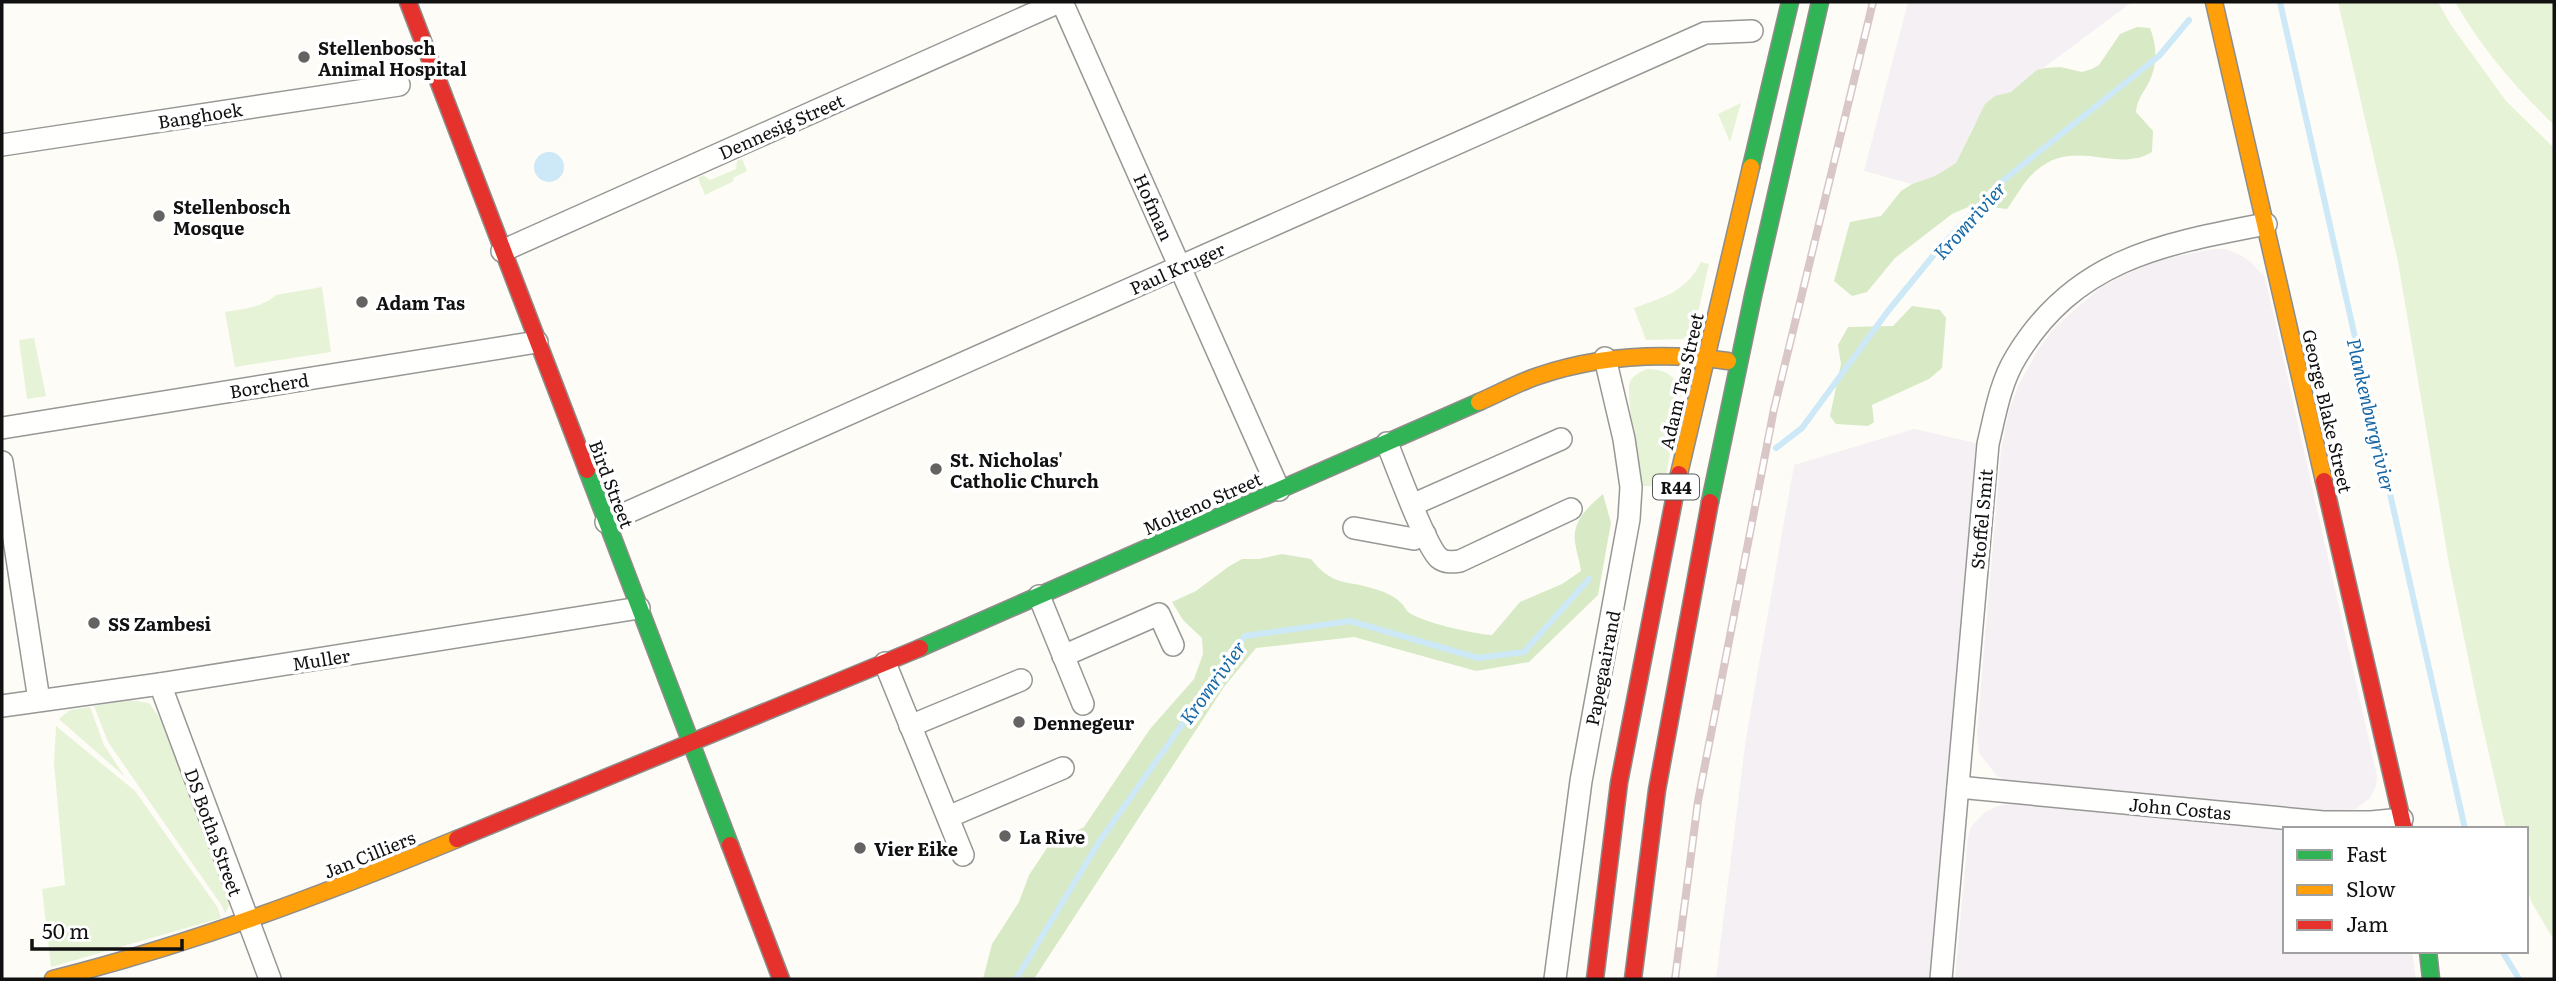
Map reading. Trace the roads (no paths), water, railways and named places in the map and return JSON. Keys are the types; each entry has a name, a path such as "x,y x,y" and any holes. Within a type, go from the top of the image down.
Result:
{"street":[{"name":"Bird Street","path":"408,2 781,979"},
{"name":"Dennesig Street","path":"502,251 1060,2"},
{"name":"Hofman","path":"1060,2 1181,266 1279,490"},
{"name":"Adam Tas Street","path":"1594,979 1619,783 1670,516 1790,2"},
{"name":"R44","path":"1633,979 1657,792 1739,362 1821,2"},
{"name":"George Blake Street","path":"2214,2 2402,824"},
{"name":"Paul Kruger","path":"606,522 1705,33 1752,30"},
{"name":"Banghoek","path":"2,145 399,85"},
{"name":"Stoffel Smit","path":"1941,979 1988,443 1998,400 2015,359 2044,317 2081,284 2138,254 2200,237 2266,224"},
{"name":"Borcherd","path":"2,428 537,342"},
{"name":"Molteno Street","path":"693,744 1039,596 1535,377 1605,358 1643,354 1705,357 1739,362"},
{"name":"Papegaairand","path":"1555,979 1581,781 1629,519 1631,487 1624,439 1605,358"},
{"path":"1408,496 1561,439"},
{"path":"1387,443 1425,534 1440,559 1460,561 1571,509"},
{"path":"2,462 39,700"},
{"path":"1354,528 1414,539 1425,534"},
{"path":"1039,596 1083,704"},
{"name":"Muller","path":"2,706 160,684 639,608"},
{"path":"1063,656 1159,614 1173,645"},
{"path":"885,663 964,855"},
{"path":"910,726 1021,680"},
{"name":"DS Botha Street","path":"160,684 270,979"},
{"name":"Jan Cilliers","path":"53,979 147,955 248,924 693,744"},
{"path":"948,817 1063,768"},
{"name":"John Costas","path":"1958,787 2323,822 2402,824"},
{"path":"2428,953 2431,979"}],"water":[{"path":"549,152 555,153 563,161 563,173 555,181 549,182 543,181 535,173 534,167 535,161 543,153"}],"waterway":[{"name":"Plankenburgrivier","path":"2280,2 2465,827"},
{"name":"Kromrivier","path":"1776,448 1802,428 1888,311 1937,251 2000,183 2159,56 2189,20"},
{"name":"Kromrivier","path":"1016,979 1099,842 1245,636 1350,621 1478,658 1524,652 1589,579"},
{"name":"Plankenburgrivier","path":"2503,953 2519,979"}],"railway":[{"path":"1675,979 1698,801 1774,409 1873,2"}],"place":[{"name":"Stellenbosch Animal Hospital","path":"304,57"},
{"name":"Stellenbosch Mosque","path":"159,216"},
{"name":"Adam Tas","path":"362,302"},
{"name":"St. Nicholas' Catholic Church","path":"936,469"},
{"name":"SS Zambesi","path":"94,623"},
{"name":"Dennegeur","path":"1019,722"},
{"name":"La Rive","path":"1005,836"},
{"name":"Vier Eike","path":"860,848"}]}
